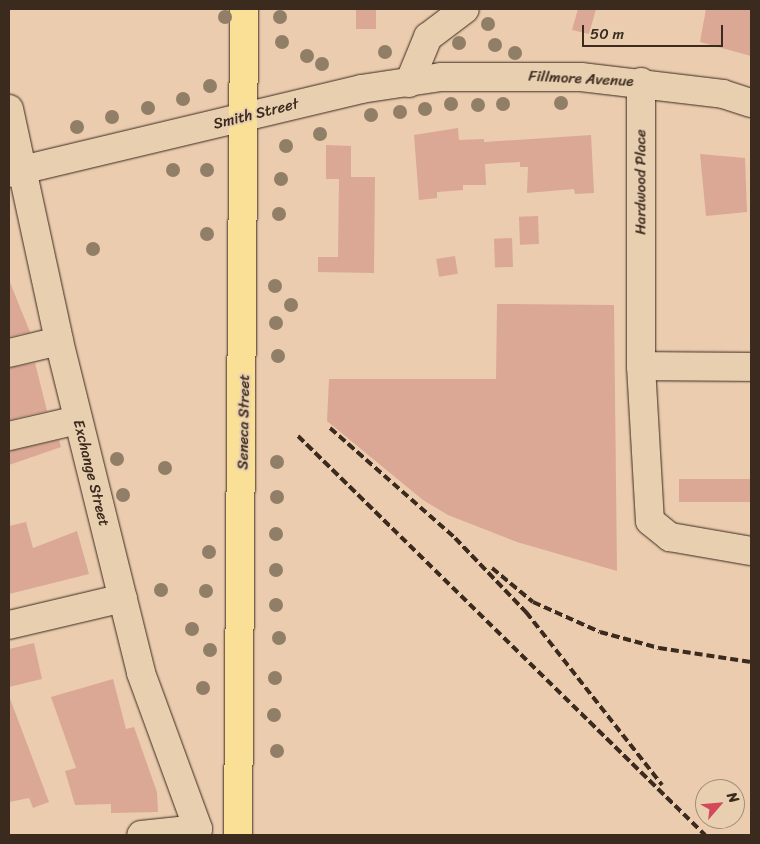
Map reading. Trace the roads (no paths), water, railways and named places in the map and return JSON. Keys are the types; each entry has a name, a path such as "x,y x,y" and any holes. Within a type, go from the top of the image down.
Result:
{"main road":[{"name":"Seneca Street","path":"238,835 244,9"}],"street":[{"path":"410,83 428,37 465,9"},
{"name":"Fillmore Avenue","path":"410,83 441,77 540,76 641,82 751,102"},
{"name":"Hardwood Place","path":"641,82 641,366 650,522 670,538 751,551"},
{"name":"Smith Street","path":"16,171 361,89 410,83"},
{"name":"Exchange Street","path":"9,109 16,171 141,673 198,830 141,835"},
{"path":"9,353 59,341"},
{"path":"641,366 751,367"},
{"path":"9,436 78,420"},
{"path":"9,625 123,598"}],"railway":[{"path":"330,428 455,538 526,612 662,785"},
{"path":"298,436 705,835"},
{"path":"492,568 533,602 600,632 659,648 751,662"}]}
